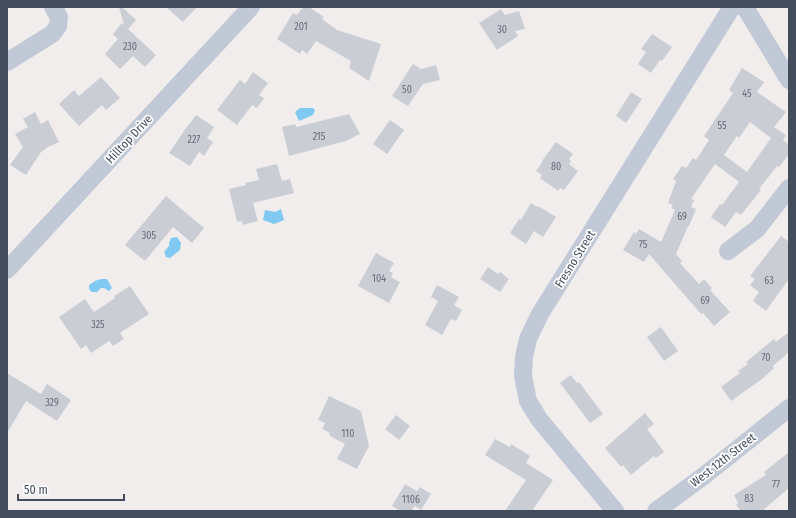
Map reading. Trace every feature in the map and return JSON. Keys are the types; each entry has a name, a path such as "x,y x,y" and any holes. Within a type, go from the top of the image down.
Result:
{"street":[{"path":"7,62 52,34 58,26 59,17 53,7"},
{"name":"Hilltop Drive","path":"7,270 251,7"},
{"name":"Fresno Street","path":"615,511 539,419 528,401 523,376 526,345 540,314 732,7"},
{"path":"743,7 746,9 789,80"},
{"path":"728,251 757,229 789,188"},
{"name":"West 12th Street","path":"656,511 705,475 789,408"}],"water":[{"path":"300,108 313,108 315,110 313,115 299,121 295,112"},
{"path":"281,209 284,220 274,224 263,220 265,210 275,212"},
{"path":"177,237 181,243 180,250 170,258 166,257 164,252 169,246 171,238"},
{"path":"101,279 107,279 112,288 109,291 101,288 97,292 92,292 89,289 89,285"}],"building":[{"path":"119,7 122,7 136,20 128,29 156,55 145,67 133,56 120,69 105,54 118,39 113,34 122,23 124,25"},
{"path":"166,7 197,7 183,22"},
{"path":"303,7 309,7 324,17 322,19 337,30 381,44 369,81 349,68 351,61 316,41 307,54 302,50 300,54 277,39 293,13 297,15"},
{"path":"501,9 505,15 519,11 525,29 515,31 518,36 497,50 479,23"},
{"path":"652,34 672,47 651,73 638,64 646,52 641,49"},
{"path":"413,64 421,69 436,65 440,80 423,84 408,106 392,96"},
{"path":"742,68 764,82 757,92 786,112 774,127 786,135 783,140 789,145 789,154 779,167 777,166 759,189 761,190 741,215 736,212 725,227 711,217 739,182 715,164 691,199 694,200 691,207 696,209 676,254 682,261 680,263 699,284 704,279 712,288 710,290 730,312 714,326 703,313 701,314 649,254 644,262 623,250 634,232 636,234 639,229 661,242 675,210 671,208 673,205 668,203 676,181 673,179 682,166 686,168 693,158 696,160 709,140 704,136 733,93 729,90","holes":["750,122 771,138 747,172 724,155 737,136 739,138"]},
{"path":"253,72 268,83 259,95 264,98 257,108 252,105 237,125 217,110 240,80 245,84"},
{"path":"101,77 120,98 106,110 102,105 79,126 59,104 74,90 79,96"},
{"path":"631,92 642,99 626,123 616,116"},
{"path":"35,112 41,124 48,120 59,142 41,152 26,175 10,165 23,147 15,134 28,127 23,119"},
{"path":"349,114 360,134 346,141 289,156 282,127 295,124 296,127"},
{"path":"196,115 214,127 207,138 213,142 204,156 199,152 190,166 169,153"},
{"path":"390,120 404,130 387,154 373,144"},
{"path":"556,142 573,154 569,159 571,161 569,164 578,171 564,190 560,188 558,191 540,178 542,175 536,171"},
{"path":"277,164 282,181 290,179 294,193 253,203 258,221 243,225 242,221 237,222 229,189 259,180 256,169"},
{"path":"166,196 204,228 192,243 173,227 145,261 125,245"},
{"path":"531,203 556,217 543,237 534,231 526,244 510,233 519,219 521,220"},
{"path":"781,236 789,242 789,279 766,311 753,301 759,292 750,285 755,279 750,276"},
{"path":"376,253 394,263 389,271 393,273 391,277 400,282 389,303 358,286"},
{"path":"488,267 498,274 500,272 509,279 500,292 480,279"},
{"path":"437,285 459,297 454,305 462,310 456,321 451,319 442,335 425,325 438,301 431,297"},
{"path":"130,286 149,314 120,333 124,339 113,346 109,341 91,353 86,345 81,349 59,317 85,299 94,312 115,298 114,296"},
{"path":"661,327 678,351 664,361 647,337"},
{"path":"789,332 789,352 773,366 774,368 762,379 731,401 721,387 740,373 738,371 748,364 746,362 774,339 776,342"},
{"path":"7,373 41,394 47,384 71,400 57,421 26,401 7,433"},
{"path":"571,375 577,383 579,382 603,414 590,423 560,383"},
{"path":"329,396 361,411 369,446 357,469 337,459 345,444 330,436 329,432 322,429 325,423 318,420"},
{"path":"645,413 654,424 647,429 664,452 656,458 654,456 631,475 623,465 621,467 605,448"},
{"path":"396,415 410,426 399,440 385,429"},
{"path":"495,439 510,447 511,444 530,456 526,463 553,480 532,511 505,511 526,480 485,455"},
{"path":"789,452 789,488 762,511 741,511 736,505 738,503 734,495 766,475 764,472"},
{"path":"405,484 417,491 420,487 431,494 421,510 415,506 411,511 400,511 392,506"}]}
